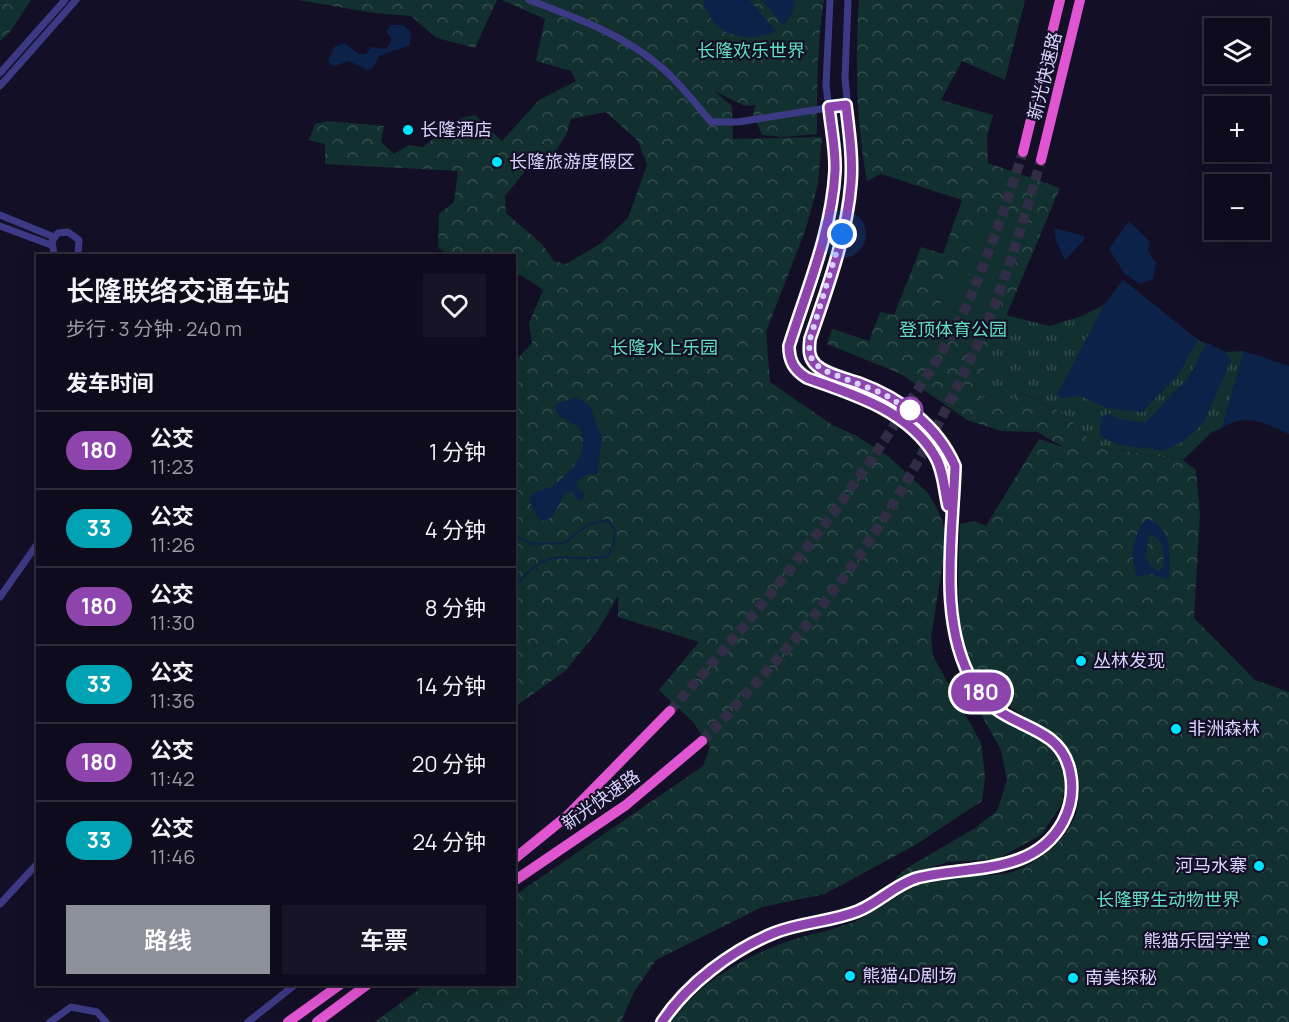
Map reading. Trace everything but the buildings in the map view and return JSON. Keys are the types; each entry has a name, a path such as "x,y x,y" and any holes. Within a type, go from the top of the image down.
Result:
{"highway":[{"name":"新光快速路","path":"1023,152 1060,0"},
{"name":"新光快速路","path":"1041,160 1080,0"},
{"name":"新光快速路","path":"516,857 595,790 670,711"},
{"name":"新光快速路","path":"516,879 636,798 702,741"},
{"path":"288,1022 338,986"},
{"path":"317,1022 365,986"}],"street":[{"path":"0,73 65,0"},
{"path":"0,86 76,0"},
{"path":"529,0 577,19 634,47 661,66 711,122 738,122 846,105"},
{"path":"830,0 826,85 836,170 827,226 789,346 789,356 799,373 878,406 904,422 923,441 936,457 942,472 952,526"},
{"path":"662,1022 691,988 716,967 776,932 840,918 861,910 915,879 982,870 1019,859 1050,840 1063,822 1071,799 1072,777 1067,759 1052,740 1010,720 989,703 974,684 962,657 950,593 955,466 937,435 902,404 862,384 823,370 814,363 809,353 810,339 838,249 851,184 852,152 846,105 848,0"},
{"path":"0,215 54,237"},
{"path":"0,226 51,245"},
{"path":"54,254 51,245 54,237 63,232 77,236 81,245 78,254"},
{"path":"0,597 36,546"},
{"path":"0,904 36,865"},
{"path":"248,1022 293,986"},
{"path":"50,1022 71,1007 97,1012 106,1022"}],"green space":[{"path":"0,0 31,0 10,32 0,41"},
{"path":"298,0 497,0 475,48 437,38 411,16 374,13"},
{"path":"502,0 824,0 817,84 817,134 783,137 762,135 753,114 756,105 745,106 714,91 732,106 733,139 822,137 818,184 806,228 766,332 770,382 834,426 855,435 888,456 929,494 940,515 947,537 931,637 933,656 981,743 985,776 982,801 917,844 825,894 762,907 656,960 634,992 621,1022 375,1022 423,986 516,986 516,894 703,766 710,747 693,722 659,690 699,642 618,617 618,596 597,632 565,671 516,706 516,360 532,343 529,323 543,290 519,274 516,280 516,254 447,254 438,248 439,214 454,202 458,171 325,164 325,144 309,140 315,124 328,121 384,126 381,142 394,154 409,145 423,147 458,119 475,115 502,141 539,100 576,81 571,71 536,61 545,19","holes":["606,112 638,141 647,165 628,218 600,244 566,264 554,261 542,244 506,213 505,196 535,159 546,166 566,135 571,119"]},
{"name":"长隆野生动物世界","path":"859,0 1025,0 1005,80 962,61 941,100 993,115 987,136 988,163 1060,188 975,390 992,406 1024,394 1062,412 1097,447 1183,460 1196,470 1200,514 1194,618 1255,680 1289,692 1289,1022 670,1022 694,995 708,984 739,963 772,947 854,922 929,881 956,876 1002,874 1026,866 1059,842 1077,809 1079,781 1073,760 1061,743 988,690 973,672 962,641 958,579 960,524 975,521 986,526 1039,439 1065,448 1037,432 1001,431 967,420 901,374 827,344 832,329 869,341 880,312 894,315 921,247 943,254 962,200 881,174 867,181 857,91"},
{"path":"992,203 1033,224 1004,284 963,263"},
{"name":"登顶体育公园","path":"958,269 999,290 969,349 928,329"},
{"path":"1123,280 1198,340 1226,352 1244,351 1222,428 1212,432 1183,460 1097,447 1062,412 1025,394 992,406 975,390 1006,315 1049,326 1082,316 1104,305"},
{"path":"985,708 1048,746 1058,759 1066,783 1061,805 1041,835 997,859 948,862 894,879 910,866 975,828 997,811 1007,780 1001,750 982,716"}],"water":[{"path":"703,0 749,0 776,31 753,37 732,34 714,22"},
{"path":"762,0 796,0 791,16 783,25"},
{"path":"391,25 403,25 411,32 410,45 379,56 373,68 367,70 349,61 335,66 329,64 328,60 334,47 344,43 359,54 366,54 371,47 385,49 390,44 391,38 386,31"},
{"path":"1129,221 1150,242 1148,251 1156,263 1153,279 1140,284 1124,273 1109,249"},
{"path":"1054,228 1084,236 1084,240 1065,260 1056,241"},
{"path":"1123,280 1198,340 1177,376 1142,412 1107,408 1080,396 1061,398 1057,395 1104,305"},
{"path":"1207,343 1226,352 1231,360 1203,424 1182,442 1163,451 1124,446 1100,435 1101,418 1108,413 1120,419 1145,423 1188,378"},
{"path":"1244,351 1289,366 1289,434 1263,423 1248,420 1231,423 1222,428"},
{"path":"576,397 590,406 602,439 597,474 585,475 577,483 578,489 584,493 583,501 577,500 571,491 565,493 552,517 543,521 536,515 529,500 534,493 556,484 573,467 581,453 583,437 580,428 559,416 555,407 557,404"},
{"path":"1147,519 1156,523 1166,536 1170,553 1169,580 1150,574 1137,577 1133,562 1133,546","holes":["1150,534 1161,543 1163,551 1164,566 1159,571 1152,568 1145,555"]}],"waterway":[{"path":"516,536 533,544 564,543 589,524 607,520 615,529 614,542 608,556 550,559 530,570 518,583"},
{"path":"516,537 518,583 516,591"}],"tunnel":[{"path":"670,711 761,605 819,532 873,457 934,365 958,323 973,290 1023,152"},
{"path":"702,741 736,706 831,594 875,533 914,468 951,400 992,311 1015,247 1041,160"}],"bus line":[{"name":"180","path":"662,1022 691,988 716,967 776,932 840,918 861,910 915,879 950,872 982,870 1029,855 1050,840 1063,822 1071,799 1072,777 1067,759 1052,740 1010,720 989,703 974,684 962,657 950,593 955,466 948,451 922,419 902,404 862,384 823,370 814,363 809,353 810,339 838,249 851,184 852,152 846,105 829,107 836,170 832,199 827,226 789,346 789,356 793,366 807,378 866,400 911,428 936,457 942,472 948,506"}],"place":[{"name":"长隆酒店","path":"408,130"},
{"name":"长隆旅游度假区","path":"497,162"},
{"name":"丛林发现","path":"1081,661"},
{"name":"非洲森林","path":"1176,729"},
{"name":"河马水寨","path":"1259,866"},
{"name":"熊猫乐园学堂","path":"1263,941"},
{"name":"熊猫4D剧场","path":"850,976"},
{"name":"南美探秘","path":"1073,978"}],"route":[{"path":"842,234 810,339 809,353 814,363 823,370 884,394 912,412 910,410"}],"park label":[{"name":"长隆欢乐世界","path":"751,51"},
{"name":"长隆水上乐园","path":"664,348"}]}
